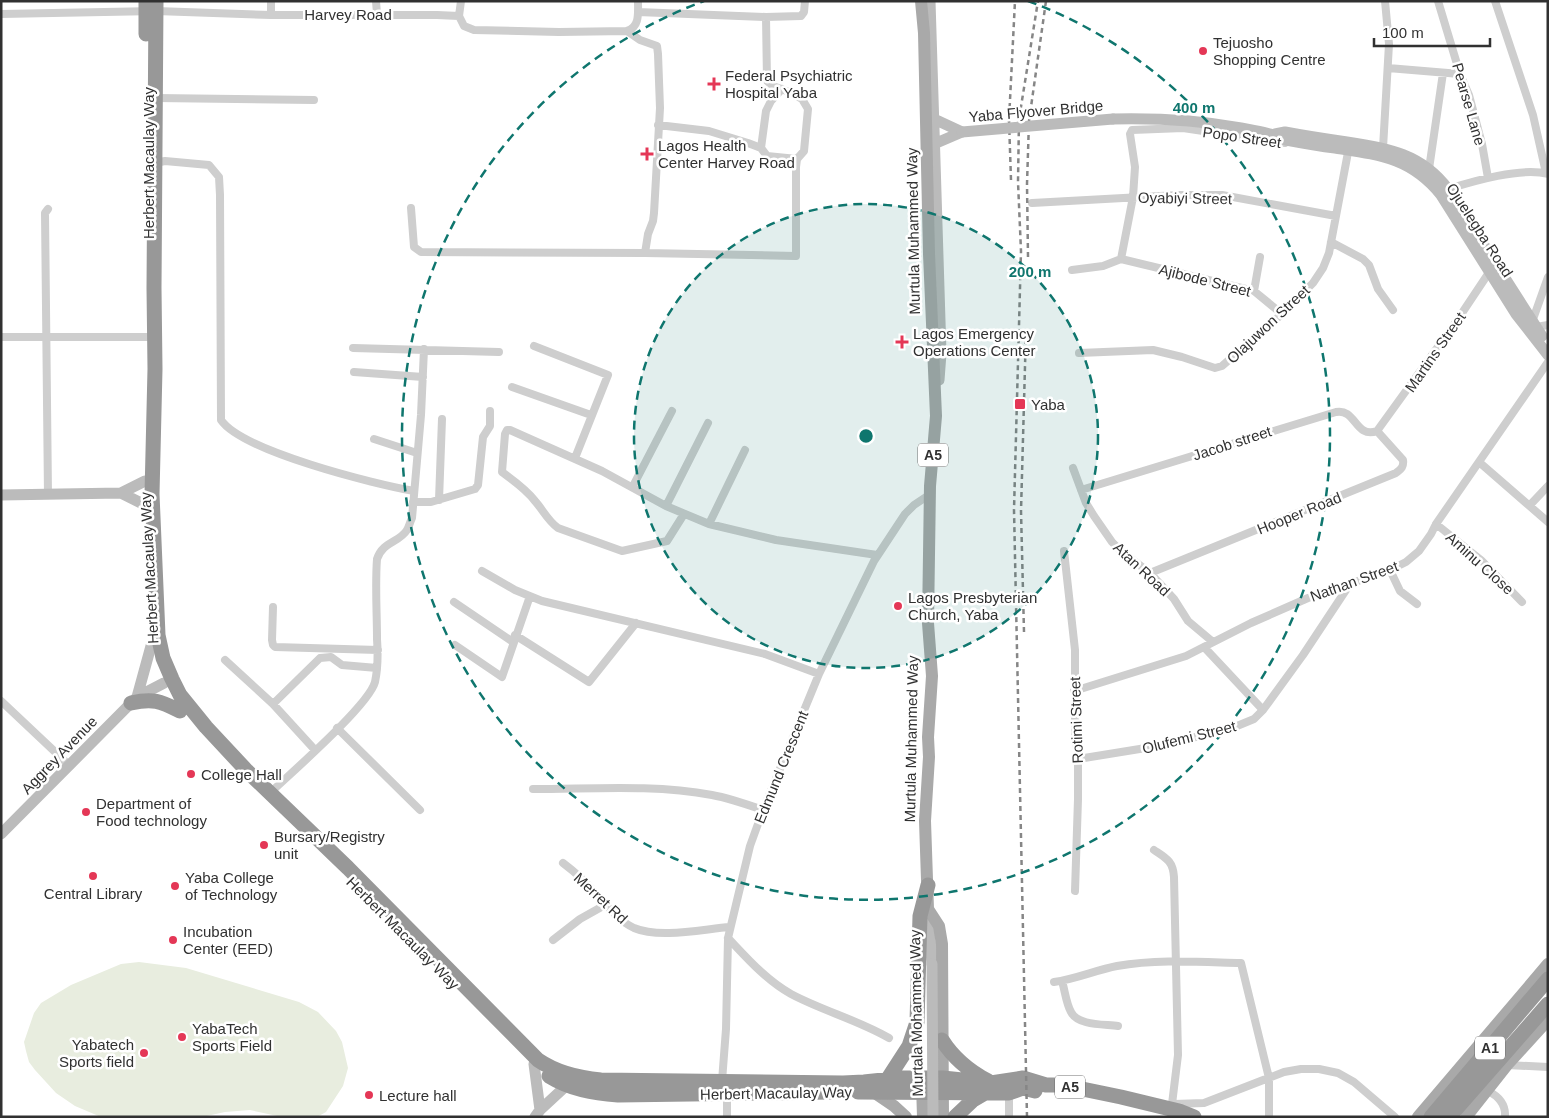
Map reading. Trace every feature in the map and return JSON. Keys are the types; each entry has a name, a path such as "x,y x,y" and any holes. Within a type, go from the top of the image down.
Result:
{"highway":[{"name":"Herbert Macaulay Way","path":"151,6 156,98 155,387 152,494 158,636 163,658 180,695 206,727 270,793 348,868 538,1060 550,1068 588,1079 863,1094 922,1085"},
{"name":"Herbert Macaulay Way","path":"151,6 148,414 145,505 151,646 164,683 180,712 221,755 304,834 540,1070 567,1085 592,1093 618,1095 724,1087 887,1080 922,1085"},
{"path":"134,700 147,700 166,704 180,712"},
{"path":"887,1080 909,1046 918,1022 920,916 928,885"},
{"path":"1530,993 1548,969"},
{"path":"1530,993 1548,974"},
{"name":"A1","path":"1431,1117 1530,993 1548,979"},
{"name":"A1","path":"1449,1117 1547,1008"},
{"path":"942,1040 958,1061 988,1088 955,1117"},
{"name":"A5","path":"988,1088 1027,1079 1046,1085 1063,1085 1194,1117"},
{"name":"A5","path":"922,1085 988,1088 1009,1093 1027,1088 1038,1094 1067,1095 1167,1110"}],"main road":[{"name":"Murtula Muhammed Way","path":"921,1 924,33 929,254 936,416 930,486 928,623 932,676 925,821 928,909"},
{"path":"930,1 941,353 936,416"},
{"name":"Ojuelegba Road","path":"1113,119 1159,118 1205,122 1269,134 1286,140 1304,143 1383,148 1409,157 1440,178 1548,344"},
{"name":"Yaba Flyover Bridge","path":"934,119 962,132"},
{"name":"Yaba Flyover Bridge","path":"934,144 962,132 1113,119"},
{"name":"Ojuelegba Road","path":"1269,134 1286,132 1349,146 1389,158 1413,169 1430,182 1441,195 1516,314 1548,355"},
{"path":"1,495 121,493 145,481"},
{"path":"121,493 145,505"},
{"path":"134,700 151,646"},
{"path":"134,700 164,683"},
{"name":"Aggrey Avenue","path":"1,834 134,700"},
{"name":"Murtala Mohammed Way","path":"928,909 932,964 933,1117"},
{"name":"A5","path":"928,909 939,926 942,944 944,1085"},
{"path":"1418,1117 1530,993 1548,964"},
{"path":"1466,1117 1488,1091 1547,1008"},
{"path":"534,1064 538,1113"},
{"path":"538,1113 567,1085"},
{"path":"922,1085 923,1117"},
{"path":"943,1117 944,1085"},
{"path":"863,1094 894,1106 906,1117"}],"street":[{"path":"271,1 271,14"},
{"path":"376,1 377,14"},
{"path":"461,1 459,16 461,22 464,26 474,30 558,32 627,31 633,29 637,24 638,1"},
{"path":"638,12 766,17 801,16 804,12 805,1"},
{"path":"1383,148 1389,44 1385,1"},
{"name":"Pearse Lane","path":"1438,1 1460,74 1469,95 1482,144 1488,178"},
{"path":"1448,190 1488,178 1535,171 1547,173 1533,115 1495,1"},
{"name":"Harvey Road","path":"1,14 151,6 271,14 459,16"},
{"path":"411,208 414,247 421,252 796,256 797,159 804,151 808,109 802,99 773,86 767,81 766,17"},
{"path":"627,31 640,40 657,46 660,108 654,213 648,234 646,253"},
{"path":"1388,68 1460,74"},
{"path":"1429,169 1443,73"},
{"path":"761,148 766,112 771,101 782,89"},
{"path":"156,98 314,100"},
{"path":"658,125 708,132 761,148 768,156 797,159"},
{"name":"Popo Street","path":"1121,259 1133,197 1135,167 1130,134 1132,130 1183,128 1294,144 1304,143"},
{"name":"Olajuwon Street","path":"1079,353 1153,350 1215,368 1222,366 1282,314 1313,283 1324,268 1331,242 1349,146"},
{"path":"155,163 165,160 209,165 219,177 221,420 226,428 256,445 327,470 414,491"},
{"name":"Oyabiyi Street","path":"1032,203 1178,195 1222,195 1336,216"},
{"path":"48,208 45,213 48,495"},
{"path":"1331,242 1363,259 1369,265 1378,289 1393,310"},
{"path":"1254,291 1260,257"},
{"path":"1072,270 1103,266 1121,259"},
{"name":"Ajibode Street","path":"1121,259 1254,291 1282,314"},
{"name":"Martins Street","path":"1377,431 1458,319 1490,271"},
{"path":"1548,277 1534,324 1548,325"},
{"path":"1,337 148,337"},
{"path":"534,346 608,375 575,458"},
{"path":"353,348 499,352"},
{"path":"270,793 356,710 373,688 378,650 377,559 383,547 408,529 412,518 424,349"},
{"name":"Nathan Street","path":"1074,691 1168,662 1308,598 1390,570 1406,562 1419,551 1548,362"},
{"path":"354,372 423,376"},
{"path":"512,387 591,415"},
{"path":"413,502 439,500 471,490 478,485 483,437 490,426 490,411"},
{"path":"633,486 672,411"},
{"name":"Jacob street","path":"1081,490 1341,411 1346,413 1367,433 1377,431"},
{"path":"439,500 442,419"},
{"path":"666,506 708,423"},
{"path":"684,514 667,541 631,550 617,551 558,528 553,525 521,486 502,472 505,434 507,430 510,430 532,439 633,486 666,506 709,524 776,540 877,555"},
{"name":"Hooper Road","path":"1150,573 1396,473 1402,468 1403,460 1377,431"},
{"path":"374,439 417,453"},
{"path":"709,524 745,450"},
{"path":"1480,462 1548,522"},
{"name":"Atan Road","path":"1073,468 1094,516 1112,542 1150,573 1174,599 1188,621 1213,642"},
{"name":"Edmund Crescent","path":"727,1117 724,1087 728,938 750,846 819,674 877,555 905,514 929,495 930,486"},
{"path":"1530,505 1548,486"},
{"name":"Aminu Close","path":"1436,524 1481,560 1522,602"},
{"name":"Rotimi Street","path":"1064,551 1075,650 1075,734 1078,759 1075,891"},
{"path":"1390,570 1400,591 1417,604"},
{"path":"482,571 530,596 560,606 765,654 819,674"},
{"name":"Olufemi Street","path":"1078,759 1152,747 1237,726 1254,719 1263,710 1330,616 1350,584"},
{"path":"455,645 502,677 530,596"},
{"path":"454,602 588,682 636,623"},
{"path":"273,607 272,640 275,647 378,650"},
{"path":"1204,647 1263,710"},
{"path":"273,704 320,658 331,657 342,665 377,668"},
{"path":"225,660 273,704 315,750"},
{"path":"1,701 70,766"},
{"path":"337,728 420,810"},
{"path":"533,789 690,791 714,795 763,810"},
{"path":"1154,850 1169,861 1174,868 1178,1055 1167,1110 1204,1103 1284,1072 1301,1069 1319,1069 1338,1073 1354,1082 1395,1117"},
{"name":"Merret Rd","path":"563,863 605,905 635,928 667,933 730,927"},
{"path":"554,940 580,919 605,905"},
{"path":"728,938 759,970 779,987 792,995 875,1029 889,1038"},
{"path":"1118,1026 1083,1021 1074,1017 1058,982 1116,966 1175,961 1241,963 1269,1078 1269,1117"},
{"path":"1507,1065 1548,1067"},
{"path":"1488,1091 1496,1095 1503,1104 1505,1117"},
{"path":"1009,1093 1009,1117"}],"shaded area":[{"name":"YabaTech Sports Field","path":"139,962 186,968 299,1002 318,1012 336,1031 342,1042 348,1068 343,1086 326,1112 317,1117 282,1117 250,1110 225,1112 202,1117 101,1117 75,1106 56,1093 29,1062 24,1042 34,1013 41,1003 71,985 121,964"}],"railway":[{"path":"1011,180 1009,120 1015,1"},
{"path":"1027,1117 1014,510 1021,251 1018,182 1019,119 1038,1"},
{"path":"1028,257 1027,184 1029,121 1046,1"},
{"path":"1024,632 1021,511 1026,330"}],"place":[{"name":"Tejuosho Shopping Centre","path":"1203,51"},
{"name":"Federal Psychiatric Hospital Yaba","path":"714,84"},
{"name":"Lagos Health Center Harvey Road","path":"647,154"},
{"name":"Lagos Emergency Operations Center","path":"902,342"},
{"name":"Yaba","path":"1020,404"},
{"name":"Lagos Presbyterian Church, Yaba","path":"898,606"},
{"name":"College Hall","path":"191,774"},
{"name":"Department of Food technology","path":"86,812"},
{"name":"Bursary/Registry unit","path":"264,845"},
{"name":"Central Library","path":"93,876"},
{"name":"Yaba College of Technology","path":"175,886"},
{"name":"Incubation Center (EED)","path":"173,940"},
{"name":"YabaTech Sports Field","path":"182,1037"},
{"name":"Yabatech Sports field","path":"144,1053"},
{"name":"Lecture hall","path":"369,1095"}]}
